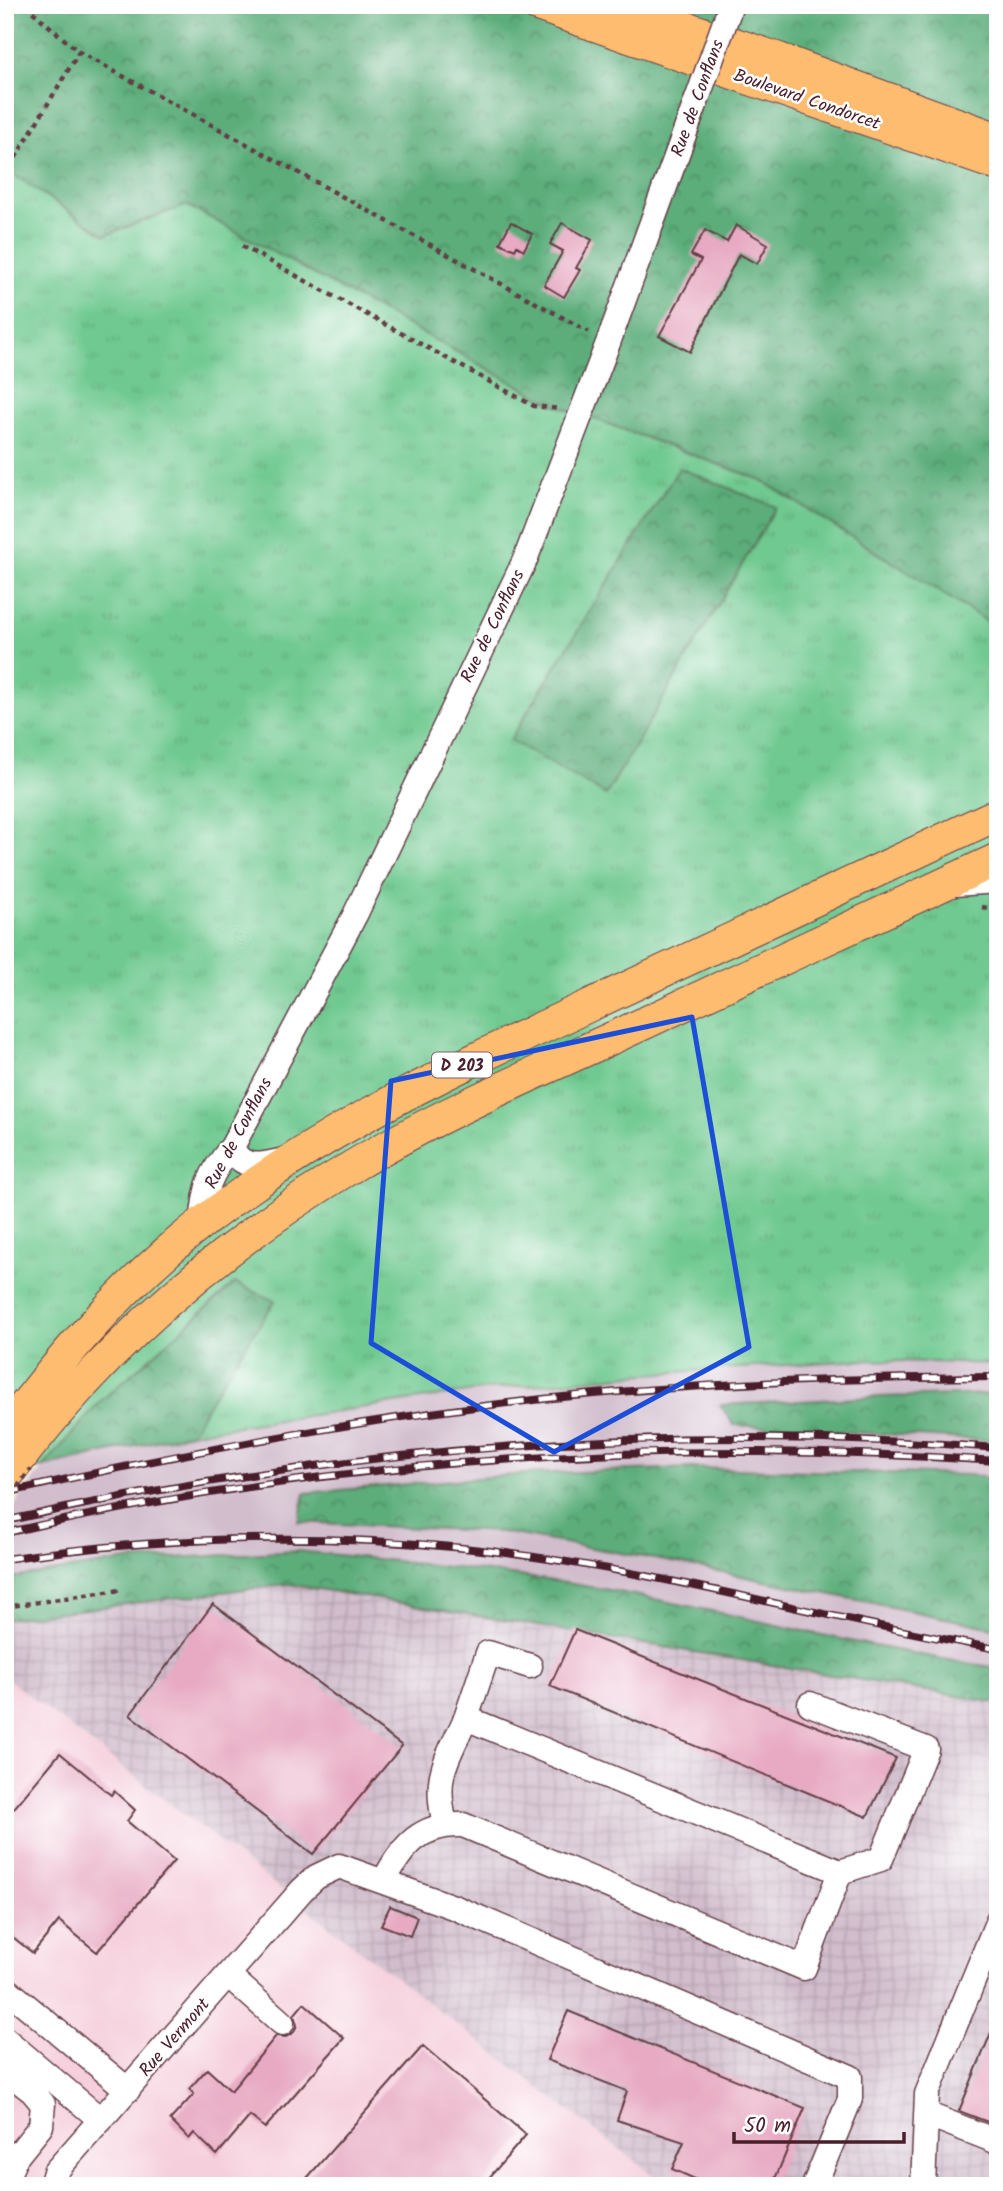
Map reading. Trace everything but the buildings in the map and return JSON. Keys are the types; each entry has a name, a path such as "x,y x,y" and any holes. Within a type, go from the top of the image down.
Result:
{"main road":[{"name":"Boulevard Condorcet","path":"537,5 998,165"},
{"name":"Boulevard Condorcet","path":"620,5 998,139"},
{"name":"Rue de Conflans","path":"5,1431 75,1343 107,1308 162,1256 202,1223 297,1156 354,1121 432,1079 998,814"},
{"name":"D 203","path":"21,1470 78,1389 172,1296 242,1241 352,1167 470,1104 998,859"}],"street":[{"name":"Rue de Conflans","path":"202,1223 206,1188 232,1147 355,915 524,560 608,343 731,5"},
{"path":"943,884 998,881"},
{"path":"232,1147 242,1162 250,1164 259,1165 297,1156"},
{"path":"445,1824 439,1800 440,1777 466,1718 488,1653 530,1666"},
{"path":"466,1718 839,1872 881,1859 926,1749 810,1704"},
{"path":"814,2186 850,2099 850,2077 456,1908 384,1881 397,1856 416,1838 445,1824 463,1825 804,1968 839,1872"},
{"name":"Rue Vermont","path":"51,2186 55,2172 316,1877 339,1866 384,1881"},
{"path":"923,2186 927,2094 998,1920"},
{"path":"228,1975 282,2023"},
{"path":"5,1988 128,2090"},
{"path":"5,2039 101,2120"},
{"path":"5,2070 32,2091 43,2104 41,2126 16,2157 5,2181"},
{"path":"926,2114 998,2143"}],"path":[{"path":"25,5 79,52 608,343"},
{"path":"5,176 79,52"},
{"path":"242,246 534,406 582,411"},
{"path":"970,908 998,910"},
{"path":"5,1503 21,1470"},
{"path":"5,1607 120,1590"}],"highlighted area":[{"path":"692,1017 749,1347 554,1452 371,1343 391,1081"}],"shaded area":[{"path":"860,1360 998,1364 998,1394 879,1397 720,1406 734,1426 998,1441 998,1479 969,1475 691,1468 524,1474 306,1493 300,1522 501,1532 683,1564 998,1629 998,1668 931,1658 455,1567 298,1551 122,1561 5,1579 5,1518 43,1467 191,1433 481,1390 631,1375"},
{"path":"288,1584 998,1703 998,2186 667,2186 5,1677 5,1619"},
{"path":"5,1677 667,2186 5,2186"}],"green space":[{"path":"5,5 998,5 998,628 759,479 551,403 187,205 105,235 5,169"},
{"path":"5,169 105,235 187,205 551,403 759,479 998,628 998,785 993,788 998,794 998,1364 860,1360 631,1375 481,1390 191,1433 274,1301 235,1283 101,1401 43,1467 5,1475"},
{"path":"679,468 776,507 606,795 510,740"},
{"path":"235,1283 275,1301 191,1433 43,1467 101,1401"},
{"path":"998,1394 998,1441 734,1425 720,1405 879,1397"},
{"path":"691,1468 969,1475 998,1479 998,1629 683,1564 501,1532 299,1522 305,1493 524,1474"},
{"path":"298,1551 485,1571 597,1588 897,1650 998,1668 998,1703 288,1584 5,1619 5,1579 122,1561"}],"railway":[{"path":"5,1493 272,1438 407,1416 543,1399 770,1382 998,1377"},
{"path":"5,1521 251,1475 499,1447 623,1440 748,1438 998,1448"},
{"path":"5,1533 128,1507 251,1486 499,1460 748,1452 873,1454 998,1461"},
{"path":"5,1559 119,1546 234,1539 348,1540 463,1548 598,1567 998,1649"}]}
